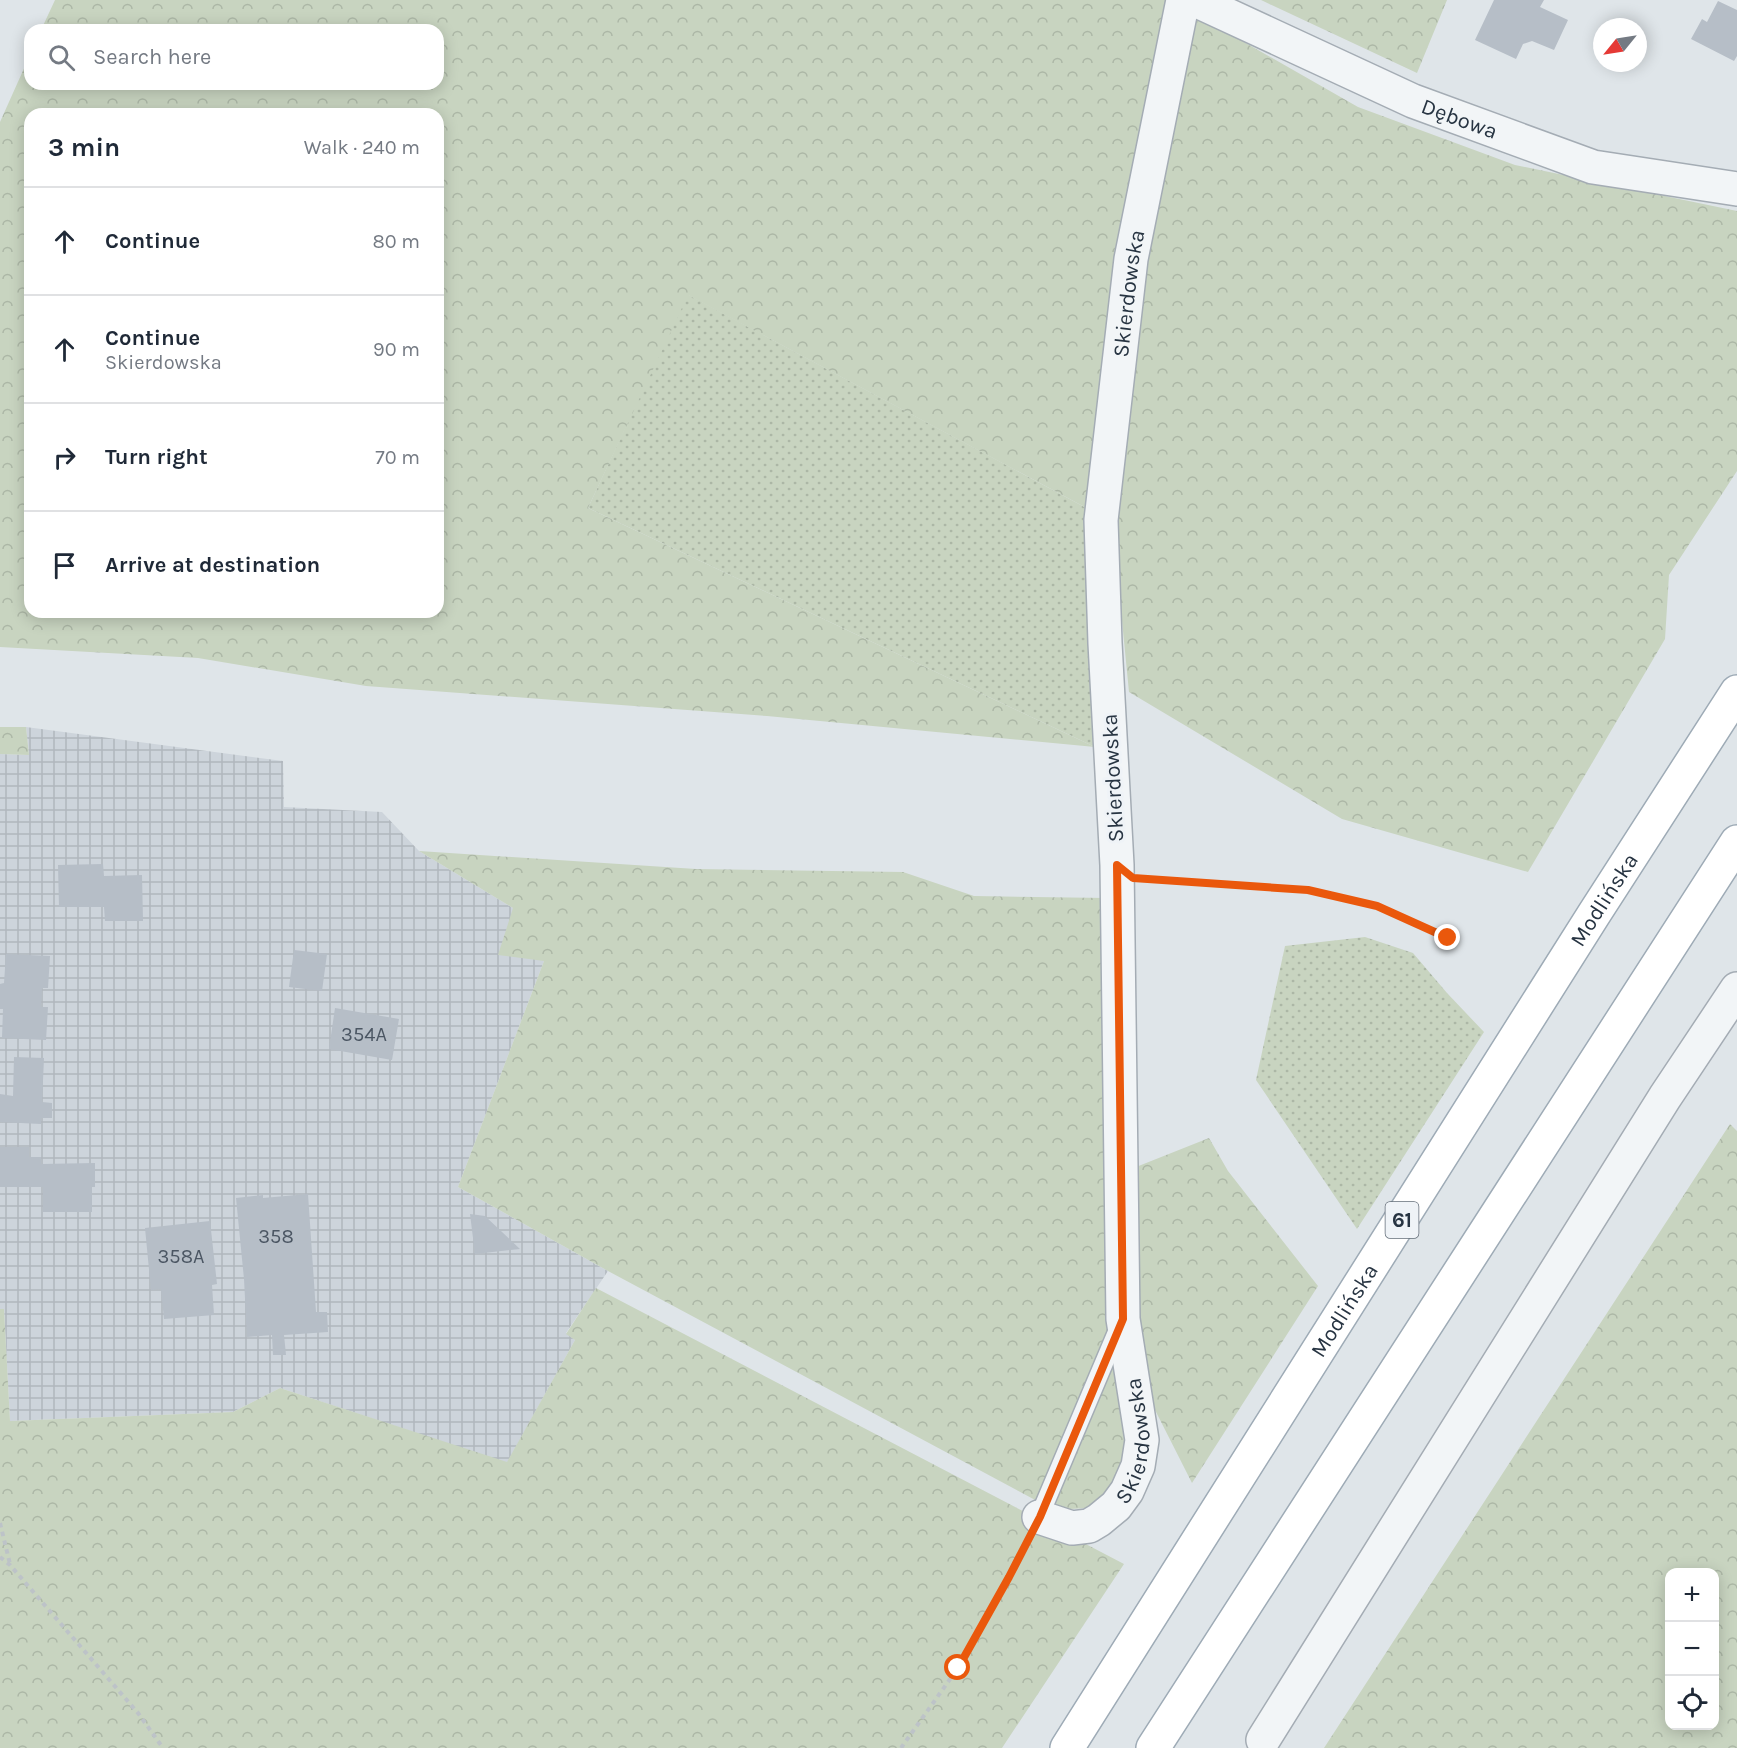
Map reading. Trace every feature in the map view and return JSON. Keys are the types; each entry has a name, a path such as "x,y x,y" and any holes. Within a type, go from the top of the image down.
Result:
{"main road":[{"name":"Modlińska","path":"1067,1748 1594,914 1737,692"},
{"path":"1153,1748 1737,842"}],"street":[{"name":"Skierdowska","path":"1040,1517 1072,1528 1089,1526 1116,1506 1127,1491 1138,1466 1142,1440 1123,1319 1117,865 1101,520 1131,259 1183,0"},
{"name":"Dębowa","path":"1195,0 1413,101 1593,167 1737,189"},
{"path":"1263,1740 1665,1097 1737,989"}],"lane":[{"path":"1040,1517 1123,1319"}],"path":[{"path":"1117,865 1133,878 1308,890 1377,906 1448,938"},
{"path":"901,1748 958,1668 1040,1517"},
{"path":"0,1523 10,1565"},
{"path":"0,1557 10,1565 138,1713 163,1748"}],"shaded area":[{"path":"26,727 283,761 284,807 382,812 419,851 513,908 544,961 458,1187 608,1271 566,1333 575,1340 507,1463 280,1388 233,1412 10,1421 4,1309 0,1309 0,754 29,755"}],"green space":[{"path":"55,0 1165,0 1176,7 1092,511 688,295 588,508 1095,747 767,716 366,686 198,658 0,647 0,122 24,68 24,90 444,90 444,24 44,24"},
{"path":"1261,0 1447,0 1417,73"},
{"path":"1195,14 1358,107 1515,165 1737,211 1737,471 1669,575 1665,639 1528,872 1342,819 1129,692 1112,519 1161,156"},
{"path":"687,294 1092,511 1095,747 588,508"},
{"path":"0,727 26,727 29,755 0,754"},
{"path":"419,851 696,869 903,872 974,896 1107,898 1111,934 1104,1169 1113,1306 1130,1432 1115,1493 1087,1508 1054,1510 608,1271 458,1187 544,961 498,955 513,908"},
{"path":"1365,937 1413,953 1484,1032 1357,1229 1256,1080 1285,946"},
{"path":"1730,1124 1737,1131 1737,1748 1324,1748"},
{"path":"1209,1138 1228,1171 1318,1286 1192,1483 1153,1406 1139,1334 1131,1169"},
{"path":"596,1288 1124,1564 1002,1748 0,1748 0,1309 4,1309 10,1421 233,1412 280,1388 507,1462 575,1340 566,1334"}],"building":[{"path":"1494,0 1544,0 1540,7 1568,20 1554,50 1532,41 1523,44 1516,59 1475,40"},
{"path":"1718,1 1737,10 1737,56 1734,61 1691,39 1702,19 1707,22"},
{"path":"103,864 104,876 142,875 143,921 105,921 104,907 59,907 58,865"},
{"path":"294,950 327,954 322,991 289,987"},
{"path":"6,954 50,956 48,988 42,988 41,1007 48,1007 46,1040 2,1038 3,1009 0,1009 0,984 4,983"},
{"path":"335,1008 399,1019 392,1060 329,1049"},
{"path":"14,1057 44,1058 42,1102 52,1103 52,1118 41,1118 41,1124 0,1122 0,1094 13,1096"},
{"path":"0,1147 29,1147 29,1157 41,1157 41,1164 95,1163 92,1212 43,1212 43,1187 0,1187"},
{"path":"308,1194 316,1312 327,1312 328,1332 284,1335 286,1355 273,1355 272,1335 247,1337 236,1198"},
{"path":"470,1214 485,1216 520,1249 475,1254"},
{"path":"210,1221 217,1284 212,1285 214,1315 164,1319 161,1289 151,1290 145,1228"}],"route":[{"path":"958,1668 1040,1517 1123,1319 1117,865 1133,878 1308,890 1377,906 1448,938"}]}
